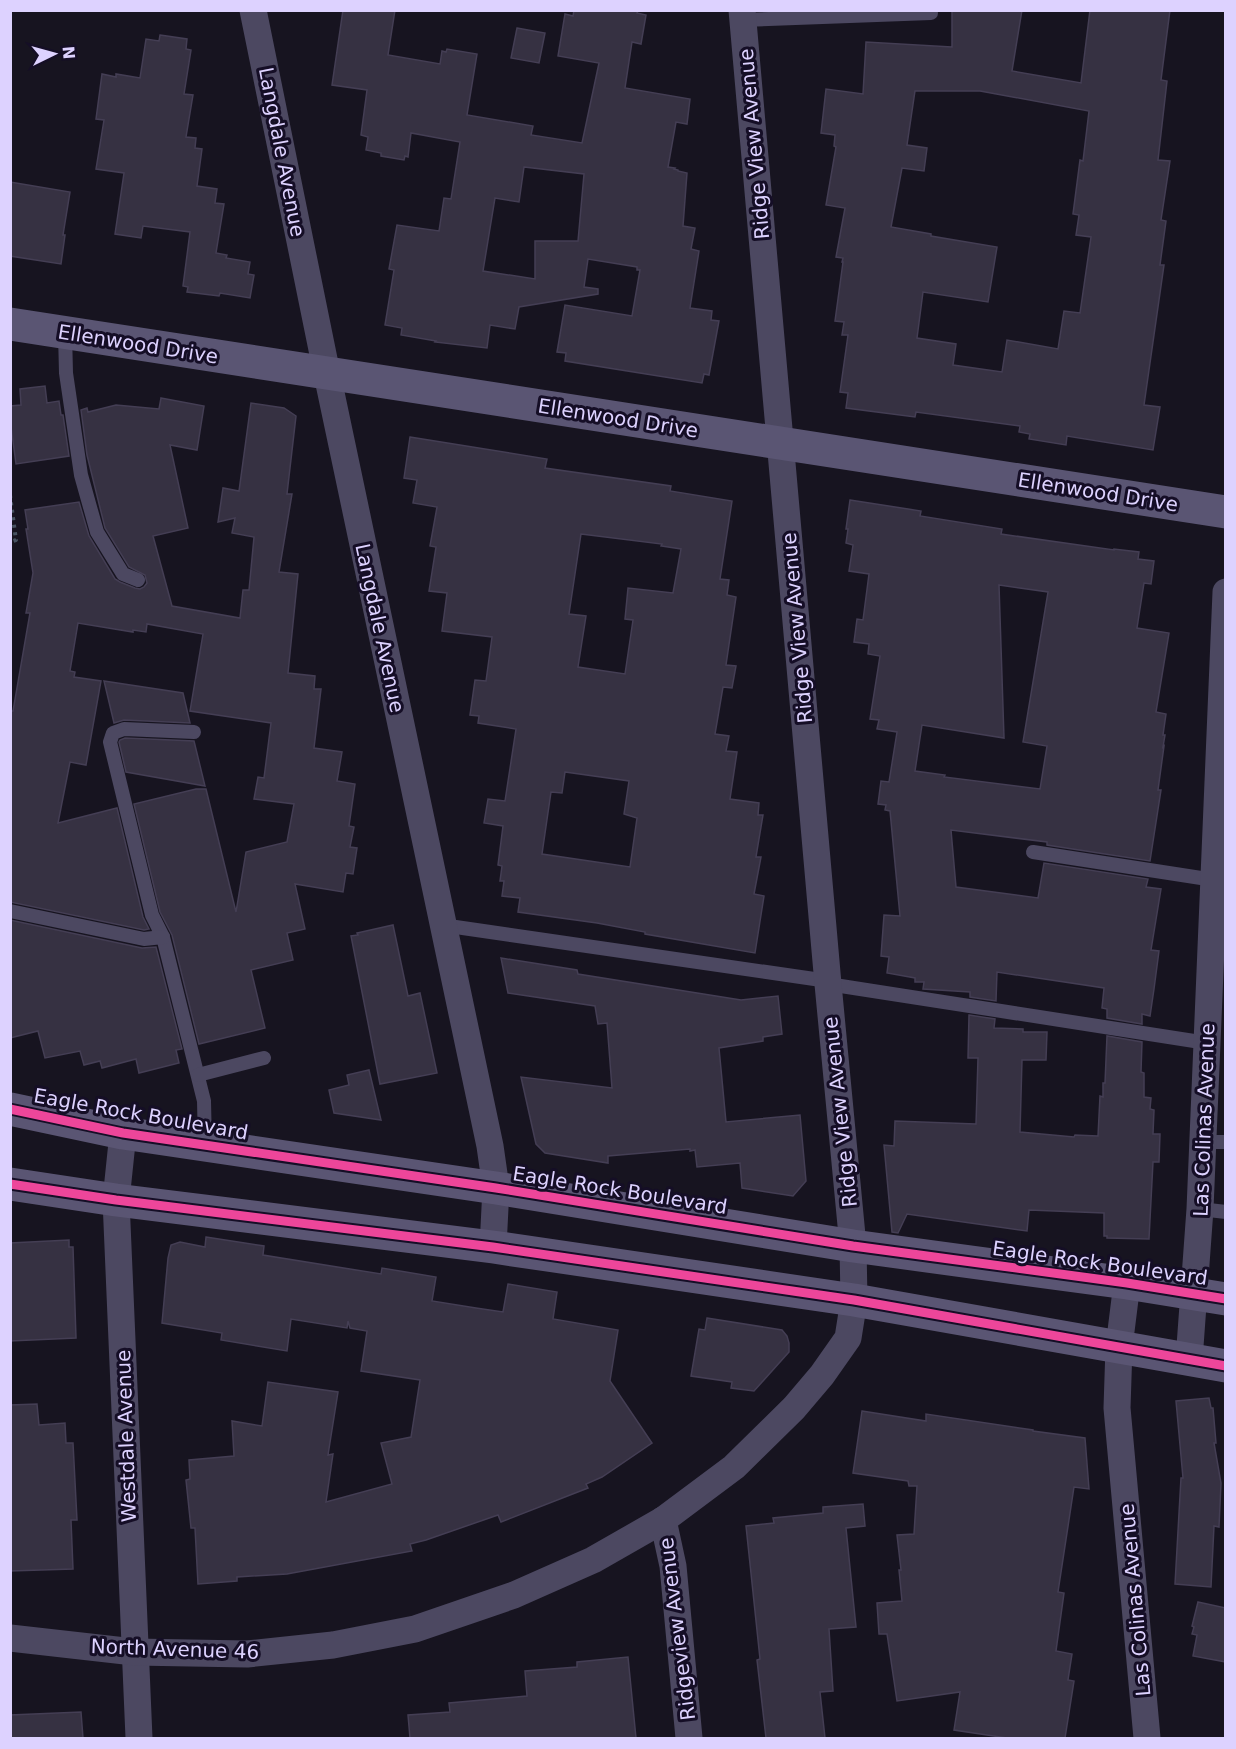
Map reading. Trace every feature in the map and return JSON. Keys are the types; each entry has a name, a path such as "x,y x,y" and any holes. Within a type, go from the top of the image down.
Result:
{"main road":[{"name":"Ellenwood Drive","path":"10,324 1226,512"},
{"name":"Eagle Rock Boulevard","path":"10,1109 123,1133 496,1188 853,1246 1210,1296"},
{"path":"10,1184 117,1200 493,1247 854,1300 1226,1366"}],"street":[{"name":"Langdale Avenue","path":"253,10 327,374 490,1146 496,1188 493,1247"},
{"name":"Ridge View Avenue","path":"742,15 853,1246"},
{"name":"Las Colinas Avenue","path":"1189,1360 1210,1296 1214,1142 1207,1044 1226,592"},
{"name":"Westdale Avenue","path":"123,1133 117,1200 139,1738"},
{"path":"853,1246 854,1300"},
{"name":"Las Colinas Avenue","path":"1127,1283 1119,1347 1117,1408 1147,1738"},
{"name":"North Avenue 46","path":"10,1638 135,1652 247,1654 333,1645 415,1629 524,1591 593,1560 663,1520 734,1467 794,1408 822,1375 848,1338 854,1300"},
{"name":"Ridgeview Avenue","path":"663,1520 673,1566 689,1738"}],"lane":[{"path":"742,15 931,13"},
{"path":"65,333 68,383 81,475 97,532 123,574 138,580"},
{"path":"194,732 124,729 113,733 110,742 152,915 163,938 198,1075 204,1101 205,1145"},
{"path":"1033,852 1214,880"},
{"path":"10,911 144,939 163,938"},
{"path":"442,925 828,982 1207,1044"},
{"path":"198,1075 264,1058"}],"path":[{"path":"10,495 16,540 10,542"}],"building":[{"path":"343,10 395,10 388,55 440,64 442,51 446,52 447,49 477,54 467,115 533,126 531,135 582,143 599,63 558,56 565,14 573,16 574,10 638,10 637,13 646,15 641,44 632,42 625,88 690,99 687,124 676,122 668,167 687,173 683,226 695,228 691,249 699,251 690,308 712,311 711,320 719,321 709,375 704,374 702,383 565,361 566,353 557,352 565,305 632,316 640,270 637,270 637,267 588,259 584,287 598,289 598,294 519,307 515,329 490,325 487,348 435,342 401,335 402,328 385,325 394,270 389,269 397,225 439,231 444,198 451,199 460,142 411,133 408,157 405,156 404,160 381,156 381,153 366,150 368,137 361,135 367,90 332,85","holes":["524,167 584,174 578,241 535,241 535,279 483,271 495,198 519,202"]},
{"path":"952,10 1022,10 1012,71 1081,83 1090,10 1170,10 1161,80 1167,81 1158,160 1170,161 1161,220 1166,221 1160,265 1164,265 1144,405 1160,407 1153,450 1067,436 1066,445 1029,439 1030,434 1019,432 1020,426 916,412 915,417 846,408 848,393 840,392 848,335 842,335 844,322 835,321 843,262 843,258 836,257 845,208 826,205 836,147 834,146 835,135 821,133 826,89 863,94 866,42 952,47","holes":["915,91 980,91 1089,111 1073,214 1079,215 1076,235 1091,237 1080,313 1064,311 1058,349 1007,340 1002,372 953,365 956,344 917,338 923,292 988,302 997,247 891,227 902,168 924,171 927,148 907,145"]},
{"path":"517,28 545,33 539,63 511,58"},
{"path":"160,35 187,39 186,49 191,50 184,94 193,95 186,137 196,138 195,148 202,149 197,186 217,189 215,203 224,204 216,253 227,255 226,258 250,262 248,274 254,275 250,298 220,293 219,296 187,292 188,287 183,286 190,232 143,226 141,238 115,234 124,173 96,169 104,120 96,119 102,74 140,78 146,39 159,41"},
{"path":"10,182 70,192 61,264 10,256"},
{"path":"45,386 47,403 59,401 69,456 16,464 10,406 21,405 20,389"},
{"path":"161,398 204,406 197,450 170,445 188,528 153,536 172,606 240,618 243,590 249,590 254,537 232,533 235,518 218,522 223,488 239,491 251,403 284,408 296,416 287,494 292,494 279,572 298,574 288,673 315,676 314,689 321,689 314,748 342,752 337,781 355,784 349,826 354,827 350,847 357,848 353,874 346,873 343,892 295,884 305,929 287,933 293,960 251,970 265,1028 199,1044 172,935 160,912 134,804 196,789 206,789 236,912 246,852 287,842 294,804 254,799 258,777 264,778 271,723 190,711 203,634 147,624 146,632 133,630 133,632 78,623 70,671 75,672 74,677 101,681 86,765 70,762 58,823 117,808 143,917 149,929 144,930 10,902 10,711 13,711 30,613 26,613 33,573 25,510 79,502 89,536 115,579 135,588 144,587 147,583 145,575 129,567 105,528 87,455 81,410 87,408 88,412 116,405 159,409"},
{"path":"410,437 547,459 545,468 671,486 670,491 732,501 720,579 729,580 727,595 736,597 726,665 736,666 732,688 723,687 715,734 729,736 726,751 737,752 730,799 759,803 758,815 763,815 756,857 761,857 754,894 764,896 755,953 645,934 645,932 597,923 518,912 520,898 502,896 504,881 500,881 502,866 498,865 503,826 484,823 488,799 505,801 516,729 478,723 479,716 470,715 475,680 486,681 492,637 442,631 447,593 429,591 436,547 430,546 437,507 413,503 417,480 404,478","holes":["581,534 662,544 661,546 681,549 673,593 628,588 625,619 633,620 625,674 578,667 586,616 569,614","565,772 629,781 624,814 637,818 630,867 542,854 551,792 562,793"]},
{"path":"850,500 921,511 920,516 1002,529 1001,534 1139,552 1138,559 1154,561 1151,584 1144,583 1137,628 1169,633 1156,712 1166,714 1158,790 1161,790 1150,861 1047,845 1047,842 951,830 956,887 1038,898 1044,863 1148,879 1146,887 1161,889 1151,950 1159,951 1154,989 1150,1016 1142,1014 1142,1024 1107,1018 1107,1009 1102,1008 1104,988 997,972 996,1001 970,997 970,992 923,989 924,982 915,982 915,978 887,973 889,957 881,956 884,915 900,916 890,811 885,810 886,805 878,804 881,781 889,782 897,732 877,729 879,720 870,719 880,656 868,654 869,644 854,642 857,619 863,620 869,574 849,571 853,545 846,543 848,529 846,529","holes":["999,585 1048,592 1023,742 1047,746 1040,789 944,777 945,775 915,771 922,725 1004,738"]},
{"path":"104,681 183,693 190,723 124,720 114,723"},
{"path":"125,738 194,741 205,786 126,772 119,742"},
{"path":"10,920 142,948 156,947 182,1049 176,1050 179,1063 139,1073 136,1059 102,1068 100,1061 84,1065 80,1051 45,1058 38,1031 10,1038"},
{"path":"393,925 408,996 420,993 437,1073 380,1084 351,936"},
{"path":"501,958 577,970 578,974 741,1000 778,996 782,1034 763,1037 763,1041 719,1048 726,1122 800,1115 806,1181 793,1196 742,1188 740,1163 697,1167 695,1150 690,1151 690,1149 608,1156 608,1163 545,1153 536,1144 521,1077 612,1088 607,1023 598,1024 595,1006 508,993"},
{"path":"969,1015 995,1019 994,1028 1023,1029 1023,1032 1047,1032 1046,1060 1022,1060 1020,1132 1074,1137 1075,1135 1098,1136 1100,1096 1103,1097 1103,1083 1105,1083 1107,1036 1142,1042 1141,1072 1144,1073 1144,1097 1151,1098 1150,1109 1154,1110 1153,1134 1160,1134 1159,1162 1153,1162 1149,1239 1107,1238 1104,1236 1104,1213 1029,1210 1027,1231 907,1214 898,1233 892,1232 884,1145 894,1146 895,1121 976,1124 978,1058 968,1058"},
{"path":"369,1070 381,1120 334,1113 329,1090 349,1085 347,1075"},
{"path":"206,1237 264,1246 263,1255 381,1274 382,1268 436,1277 432,1301 476,1308 503,1312 508,1284 557,1292 553,1319 618,1330 610,1381 652,1443 602,1477 586,1484 588,1488 501,1522 498,1515 410,1544 412,1551 287,1574 237,1577 237,1581 198,1584 195,1528 191,1528 186,1480 190,1479 189,1460 234,1456 232,1421 262,1426 268,1382 338,1392 328,1455 333,1454 326,1502 392,1484 381,1443 411,1437 420,1380 361,1371 367,1331 350,1328 348,1321 347,1328 291,1319 287,1351 221,1340 222,1333 162,1323 171,1245 180,1242 205,1247"},
{"path":"69,1240 69,1247 73,1247 76,1338 10,1341 10,1243"},
{"path":"707,1318 782,1330 787,1336 789,1352 754,1391 731,1388 732,1382 691,1376 699,1329 705,1330"},
{"path":"1209,1398 1211,1408 1213,1408 1216,1443 1214,1443 1221,1483 1219,1527 1214,1526 1211,1587 1175,1584 1181,1478 1183,1478 1176,1401"},
{"path":"37,1404 39,1425 65,1423 66,1443 73,1443 77,1520 71,1520 73,1569 10,1571 10,1405"},
{"path":"862,1411 926,1421 926,1414 1085,1438 1089,1489 1074,1487 1058,1592 1064,1593 1056,1651 1072,1654 1068,1680 1074,1681 1065,1738 1007,1738 954,1730 960,1692 897,1701 887,1634 879,1634 877,1603 902,1601 897,1535 914,1534 917,1486 909,1486 908,1481 853,1473"},
{"path":"863,1504 865,1526 846,1528 856,1627 829,1629 833,1691 820,1692 825,1738 766,1738 746,1526 774,1523 773,1518 823,1513 823,1507"},
{"path":"1198,1602 1226,1608 1226,1662 1193,1656 1197,1635 1192,1634 1194,1627 1192,1626"},
{"path":"628,1657 636,1738 410,1738 408,1715 450,1712 449,1703 527,1696 525,1671 577,1667 577,1662"},
{"path":"81,1712 83,1738 10,1738 10,1715"}],"cycle path":[{"path":"10,1109 123,1133 496,1188 853,1246 1127,1283 1226,1299"},
{"path":"10,1184 116,1200 493,1247 854,1300 1226,1366"}]}
